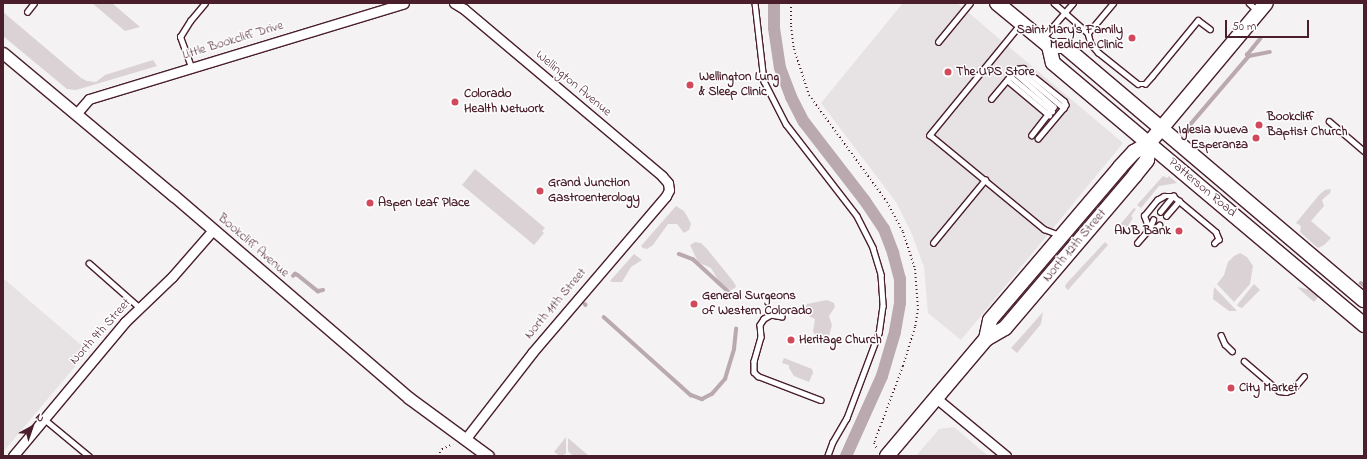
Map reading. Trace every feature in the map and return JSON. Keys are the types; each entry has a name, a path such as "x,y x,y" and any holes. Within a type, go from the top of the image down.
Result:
{"main road":[{"name":"Patterson Road","path":"997,3 1045,43 1064,46 1364,300"},
{"name":"North 12th Street","path":"986,339 990,320 1134,152 1149,143 1258,6"},
{"name":"Patterson Road","path":"1045,43 1053,63 1364,325"},
{"name":"North 12th Street","path":"887,456 986,339 1005,328 1147,160 1149,143"},
{"path":"1062,236 1075,246"},
{"path":"1294,266 1307,251"}],"street":[{"name":"Little Bookcliff Drive","path":"76,114 89,99 404,3"},
{"name":"Wellington Avenue","path":"454,3 464,9 662,176 668,183 669,190"},
{"name":"Bookcliff Avenue","path":"3,53 409,398 466,438 488,456"},
{"name":"North 11th Street","path":"466,438 532,353 666,196 669,190"},
{"name":"North 9th Street","path":"13,456 43,418 125,322 172,277 213,230"},
{"path":"936,398 1006,456"}],"lane":[{"path":"27,12 34,3"},
{"path":"191,67 180,37 190,21 205,3"},
{"path":"755,3 764,81 786,124 857,216 873,248 881,275 883,306 879,332 847,418 833,442 828,456"},
{"path":"938,42 970,3"},
{"path":"1054,3 1088,33 1091,44 1098,52 1138,84 1145,84 1198,20 1210,29"},
{"path":"1045,43 1073,3"},
{"path":"1088,33 1113,3"},
{"path":"1021,24 930,135 1044,229 1062,236"},
{"path":"991,99 1012,74 1023,68 1064,101 1066,105 1064,108 1038,139"},
{"path":"1012,74 1050,113"},
{"path":"1012,74 1054,107 1032,134"},
{"path":"1329,121 1364,151"},
{"path":"933,243 985,180"},
{"path":"1149,229 1144,216 1157,200 1164,196 1173,196 1216,232 1219,239 1215,243"},
{"path":"1160,212 1173,196"},
{"path":"1166,216 1179,201"},
{"path":"1137,243 1149,229 1153,220"},
{"path":"1149,229 1159,225"},
{"path":"89,263 140,308"},
{"path":"782,317 771,315 764,319 760,325 761,337 754,361 754,372 758,376 820,400"},
{"path":"1221,335 1225,344 1232,351"},
{"path":"1244,361 1279,390 1286,392 1292,390 1304,376"},
{"path":"43,418 89,456"}],"path":[{"path":"436,456 442,449 454,443"}],"shaded area":[{"path":"92,3 112,3 140,27 125,31"},
{"path":"903,3 957,3 1123,143 961,340 928,313 924,267 912,234 896,202 821,103"},
{"path":"3,12 81,78 87,81 96,82 105,75 153,60 157,66 76,90 67,89 3,36"},
{"path":"475,169 545,228 542,231 544,233 534,245 462,185"},
{"path":"1163,176 1167,178 1169,176 1177,183 1159,186 1141,208 1137,205"},
{"path":"1331,189 1330,193 1322,200 1324,206 1311,221 1331,238 1324,245 1318,248 1300,232 1301,226 1296,223 1319,195 1325,190"},
{"path":"676,206 684,211 687,216 691,224 689,230 684,233 677,224 668,224 653,245 647,249 643,248 641,246"},
{"path":"1134,208 1136,209 1131,216 1133,218 1124,232 1118,227"},
{"path":"695,242 701,243 707,249 733,281 736,286 735,288 731,290 727,288 720,283 711,268 698,262 690,245"},
{"path":"1105,242 1108,245 1068,290 1065,287 1066,284"},
{"path":"1240,253 1247,257 1253,266 1250,284 1234,302 1217,284 1224,275 1228,262"},
{"path":"634,254 642,260 631,267 622,282 610,281"},
{"path":"3,278 88,351 3,452"},
{"path":"1254,284 1260,290 1242,308 1239,307 1237,305"},
{"path":"1214,287 1237,311 1229,311 1213,299"},
{"path":"1297,287 1312,290 1319,296 1314,302"},
{"path":"827,300 834,303 835,307 829,316 832,325 828,340 815,335 813,331 815,319 802,313 807,304"},
{"path":"1043,312 1041,324 1017,353 1011,348"},
{"path":"784,358 812,369 813,373 809,382 794,376 789,368 789,365 782,363"},
{"path":"954,427 988,456 916,456 939,429"},
{"path":"566,437 566,453 563,456 560,456 554,452"},
{"path":"568,438 589,456 573,456 568,451"}],"waterway":[{"path":"774,3 774,28 780,68 791,97 804,122 865,201 884,229 893,253 900,279 900,303 895,332 882,376 846,456"},
{"path":"1190,125 1249,56 1247,55 1260,39"},
{"path":"1249,56 1270,52"},
{"path":"679,254 693,259 731,294"},
{"path":"293,276 295,274 298,275 318,291 323,290"},
{"path":"604,317 691,395 702,399 712,394 725,379 734,349 736,329"}],"place":[{"name":"Saint Mary's Family Medicine Clinic","path":"1132,38"},
{"name":"The UPS Store","path":"948,72"},
{"name":"Wellington Lung & Sleep Clinic","path":"690,85"},
{"name":"Colorado Health Network","path":"455,102"},
{"name":"Bookcliff Baptist Church","path":"1259,125"},
{"name":"Iglesia Nueva Esperanza","path":"1256,138"},
{"name":"Grand Junction Gastroenterology","path":"540,191"},
{"name":"Aspen Leaf Place","path":"370,203"},
{"name":"ANB Bank","path":"1179,231"},
{"name":"General Surgeons of Western Colorado","path":"694,304"},
{"name":"Heritage Church","path":"791,340"},
{"name":"City Market","path":"1231,388"}]}
